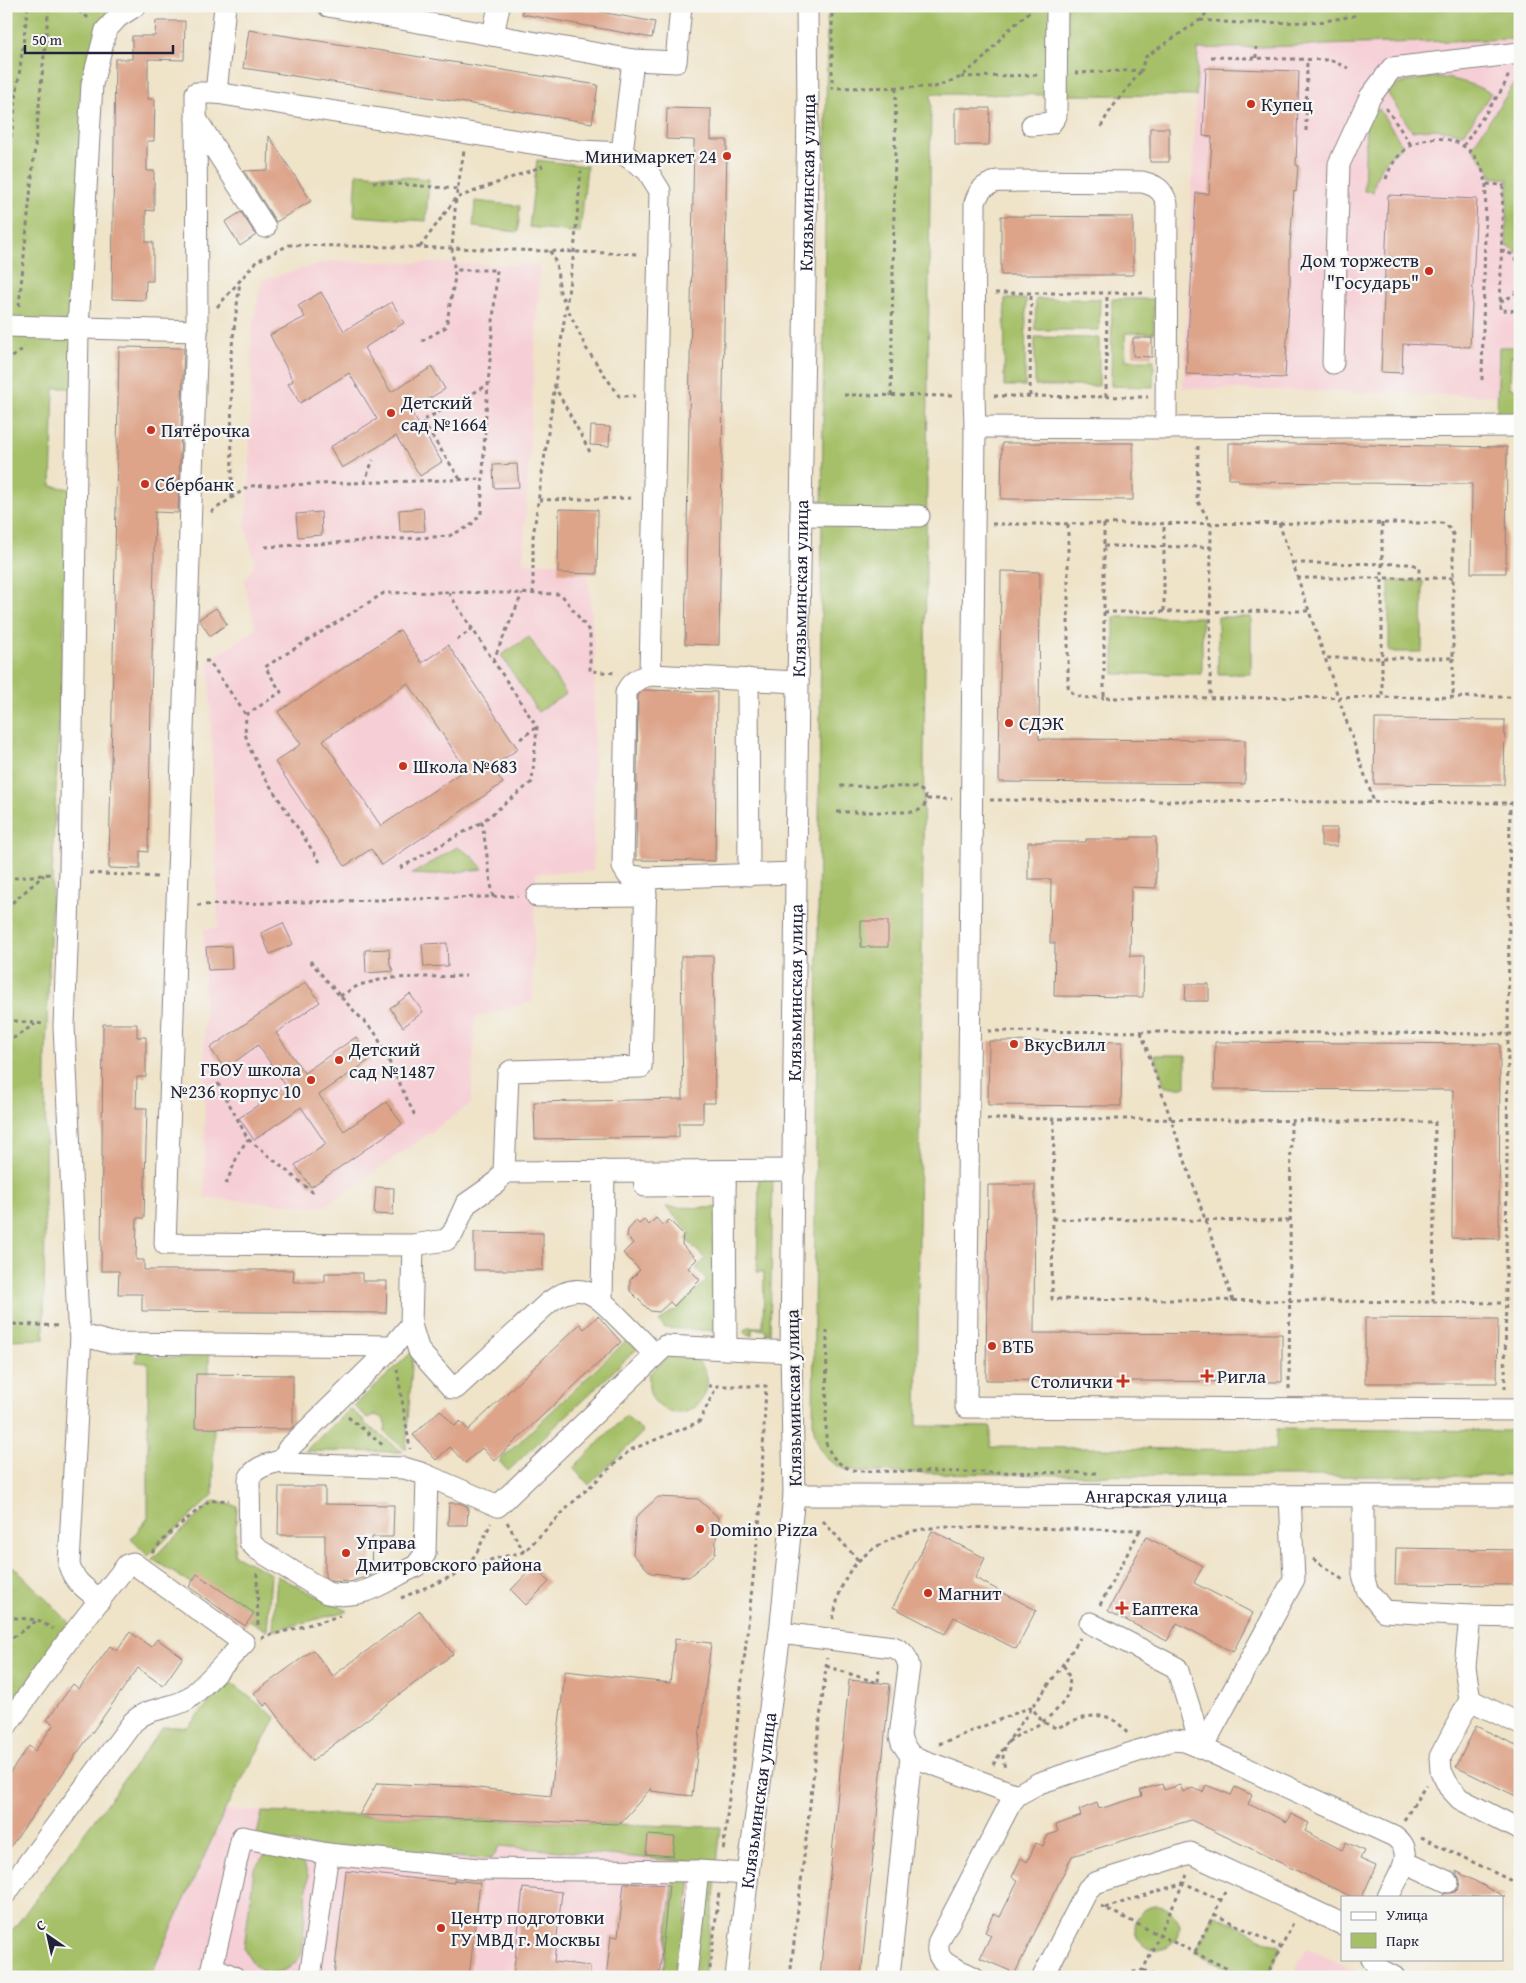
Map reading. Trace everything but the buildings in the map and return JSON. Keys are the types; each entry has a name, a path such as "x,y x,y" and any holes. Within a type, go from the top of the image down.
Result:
{"street":[{"path":"100,1600 80,1586 72,1576 69,1565 80,1331 64,1026 70,871 78,328 92,84 106,30 118,17 135,6"},
{"path":"216,93 225,6"},
{"path":"328,6 633,60 676,62 681,6"},
{"path":"493,35 499,6"},
{"name":"Клязьминская улица","path":"736,1977 780,1634 794,1495 791,1352 798,682 808,112 807,6"},
{"path":"1032,125 1051,123 1056,116 1057,6"},
{"path":"1333,363 1340,164 1370,97 1392,68 1520,53"},
{"path":"622,153 633,60"},
{"path":"646,886 642,1067 511,1071 508,1074 504,1172 496,1183 466,1204 453,1233 446,1240 413,1245 165,1244 197,331 196,93 216,93 582,152 622,153 648,170 660,190 650,675"},
{"path":"196,119 265,228"},
{"path":"1166,428 1167,204 1159,189 1152,184 1142,182 997,181 984,186 978,193 975,203 975,427 966,1407 1520,1410"},
{"path":"12,326 197,331"},
{"path":"975,427 1520,426"},
{"path":"801,515 919,516"},
{"path":"646,886 628,875 623,867 626,693 628,687 634,681 650,675 798,682"},
{"path":"748,680 749,875"},
{"path":"537,896 749,875 796,873"},
{"path":"504,1172 643,1171 725,1178 794,1170"},
{"path":"602,1300 604,1171"},
{"path":"725,1178 726,1349"},
{"path":"413,1245 411,1325 419,1351 452,1388 456,1388 556,1297 563,1293 579,1291 595,1295 655,1355"},
{"path":"411,1325 394,1346 288,1449 283,1460 262,1466 251,1474 249,1479 250,1542 257,1549 327,1593 336,1595 367,1592 416,1566 425,1554 420,1473"},
{"path":"80,1331 112,1343 394,1346"},
{"path":"283,1460 287,1464 404,1468 498,1506 665,1346 791,1352"},
{"name":"Ангарская улица","path":"794,1495 1520,1496"},
{"path":"1202,1748 1294,1579 1290,1496"},
{"path":"1363,1497 1362,1575 1367,1590 1384,1611 1520,1617"},
{"path":"6,1726 69,1639 127,1565 132,1563 244,1643 187,1699 173,1705 149,1711 133,1722 6,1893"},
{"path":"1470,1616 1465,1667 1470,1700 1440,1757 1441,1771 1448,1787 1460,1799 1520,1830"},
{"path":"1090,1623 1177,1668 1202,1748"},
{"path":"780,1634 892,1646 901,1650 907,1658 909,1667 900,1736 902,1743 912,1756 1017,1795"},
{"path":"1470,1700 1520,1724"},
{"path":"973,1977 943,1962 936,1950 1010,1804 1017,1795 1039,1782 1172,1740 1185,1741 1202,1748 1402,1841 1406,1849 1406,1858 1388,1896"},
{"path":"889,1977 912,1756"},
{"path":"234,1977 212,1967 242,1837 328,1854 479,1869 721,1871 748,1874"},
{"path":"1043,1977 1088,1889 1095,1883 1190,1853 1341,1924"},
{"path":"310,1977 328,1854"},
{"path":"1405,1862 1448,1882"},
{"path":"686,1977 698,1871"},
{"path":"1373,1960 1379,1969 1394,1977"}],"path":[{"path":"6,177 28,6"},
{"path":"12,326 49,6"},
{"path":"832,6 832,88 935,87 961,77 985,57 1005,33 1036,6"},
{"path":"1101,127 1112,106 1142,70 1144,58 1200,20 1213,6"},
{"path":"1200,20 1238,23 1319,22 1359,15"},
{"path":"1256,47 1256,58"},
{"path":"1463,146 1502,88 1520,53"},
{"path":"1211,57 1330,60 1348,68"},
{"path":"1306,131 1307,59"},
{"path":"961,77 1056,75 1142,70"},
{"path":"891,396 896,87"},
{"path":"1375,90 1411,145"},
{"path":"422,341 446,327 455,277 452,248 456,198 467,133"},
{"path":"1386,180 1392,163 1411,145 1428,139 1437,138 1463,146 1481,166 1486,184 1482,380"},
{"path":"533,594 533,537 574,252 582,152"},
{"path":"420,247 456,198 546,165"},
{"path":"373,182 458,189"},
{"path":"1486,184 1502,184 1500,310 1520,311"},
{"path":"197,331 257,262 289,245 420,247 658,255"},
{"path":"1501,250 1511,254 1520,265"},
{"path":"550,251 556,263 560,292 566,306 586,348 619,396 656,396"},
{"path":"265,547 449,536 470,526 481,514 488,385 498,270 454,270"},
{"path":"232,498 231,354 240,281"},
{"path":"1500,302 1514,295 1520,286"},
{"path":"974,292 1167,293"},
{"path":"1030,396 1031,293"},
{"path":"1106,397 1107,293"},
{"path":"6,362 27,346"},
{"path":"554,384 590,452"},
{"path":"460,479 422,421 488,385"},
{"path":"844,395 950,396"},
{"path":"1001,396 1166,397"},
{"path":"1198,428 1198,500 1211,524 1210,698"},
{"path":"364,482 373,460"},
{"path":"190,526 249,486 482,479"},
{"path":"539,500 654,497"},
{"path":"1279,523 1374,802"},
{"path":"1382,523 1382,697"},
{"path":"1001,524 1442,523 1447,525 1453,534 1453,697"},
{"path":"1068,524 1068,686 1074,696 1104,698 1520,697"},
{"path":"1104,524 1104,698"},
{"path":"1164,524 1164,611"},
{"path":"1104,546 1211,546"},
{"path":"1293,564 1415,564 1419,568 1419,578"},
{"path":"1298,578 1453,578"},
{"path":"400,868 482,822 532,782 537,727 448,592"},
{"path":"246,715 281,692 265,667 384,593 562,594 590,632 590,671 650,675"},
{"path":"493,661 522,594"},
{"path":"1104,612 1309,611"},
{"path":"456,640 472,629"},
{"path":"1324,658 1453,658"},
{"path":"185,662 209,661 246,715 245,734 263,775 320,862"},
{"path":"520,739 537,727"},
{"path":"837,786 914,786 921,788 927,799 925,806 921,810 914,812 837,812"},
{"path":"927,799 1520,803"},
{"path":"1505,1390 1510,803"},
{"path":"482,822 493,897"},
{"path":"6,908 44,874"},
{"path":"176,905 537,896"},
{"path":"310,961 376,1034 416,1118"},
{"path":"340,996 360,985 388,978 466,976"},
{"path":"6,1020 64,1026"},
{"path":"6,1043 36,1023"},
{"path":"970,1031 1520,1034"},
{"path":"1141,1032 1233,1300"},
{"path":"218,1083 248,1139 316,1195"},
{"path":"969,1119 1435,1122 1433,1302"},
{"path":"1054,1120 1052,1299 1505,1303"},
{"path":"1289,1388 1291,1121"},
{"path":"226,1184 239,1152 248,1139"},
{"path":"1053,1219 1290,1220"},
{"path":"6,1328 14,1324 80,1331"},
{"path":"827,1330 826,1442 830,1454 841,1466 857,1471 1098,1473"},
{"path":"394,1346 420,1473"},
{"path":"708,1386 766,1386 760,1515 709,1977"},
{"path":"392,1601 411,1596 494,1559 524,1552 572,1503 630,1450 699,1422 718,1386"},
{"path":"334,1405 384,1446"},
{"path":"132,1563 149,1556 171,1532 209,1501 249,1500"},
{"path":"498,1506 524,1552"},
{"path":"462,1573 477,1552 498,1506"},
{"path":"823,1520 859,1561"},
{"path":"982,1782 1031,1707 1063,1665 1090,1623 1140,1530 1145,1530"},
{"path":"1293,1544 1346,1583"},
{"path":"257,1549 258,1638 344,1614"},
{"path":"6,1617 38,1620 69,1639"},
{"path":"6,1642 38,1620"},
{"path":"826,1666 878,1683 881,1645"},
{"path":"1017,1795 1007,1777 1003,1757 1005,1746 1017,1734 1043,1722 1064,1702 1069,1693 1070,1683 1068,1672 1063,1665"},
{"path":"912,1756 1031,1707"},
{"path":"1031,1707 1043,1722 1056,1728 1088,1717 1102,1715 1112,1717 1122,1725 1140,1750"},
{"path":"1394,1836 1440,1762"},
{"path":"1394,1836 1414,1834 1520,1885"},
{"path":"1140,1977 1197,1856"},
{"path":"1195,1952 1234,1873"},
{"path":"1105,1908 1184,1883 1221,1900"},
{"path":"1084,1898 1244,1977"},
{"path":"1266,1977 1302,1905"},
{"path":"1214,1914 1281,1947"},
{"path":"1109,1977 1143,1970 1157,1977"}],"shaded area":[{"path":"1514,39 1520,55 1520,347 1499,347 1498,396 1183,388 1198,49"},
{"path":"331,261 540,265 523,563 558,563 558,573 588,574 595,653 593,871 536,873 532,1002 475,1017 471,1104 324,1207 205,1198 204,929 218,928 209,661 256,629 244,582 255,563 245,527 249,486 252,328 262,280"},
{"name":"Центр подготовки ГУ МВД г. Москвы","path":"225,1810 721,1827 704,1977 150,1977"},
{"path":"1307,1948 1343,1965 1368,1977 1292,1977"}],"green space":[{"path":"6,6 118,6 99,43 73,388 54,388 51,486 71,489 54,827 46,1052 44,1339 6,1340"},
{"path":"831,6 1360,6 1364,9 1512,9 1514,39 1198,49 1196,96 931,94 917,1426 991,1427 991,1447 1276,1450 1277,1429 1520,1431 1520,1476 1149,1476 856,1472 846,1470 831,1462 821,1450 813,1425 827,19"},
{"path":"1520,75 1520,254 1506,245 1508,179 1492,177 1489,169 1472,147"},
{"path":"1437,77 1465,82 1491,93 1464,134 1438,130 1412,131 1385,89 1410,81"},
{"path":"1379,109 1403,146 1391,155 1382,166 1376,178 1373,192 1364,191 1366,120"},
{"path":"537,160 587,166 580,233 529,227"},
{"path":"357,173 429,179 426,221 354,216"},
{"path":"475,201 520,206 518,232 473,227"},
{"path":"1005,299 1026,299 1025,386 1004,386"},
{"path":"1036,299 1100,299 1099,330 1035,330"},
{"path":"1112,299 1154,299 1154,333 1125,333 1126,360 1154,360 1153,387 1111,386"},
{"path":"1035,337 1099,338 1099,386 1035,386"},
{"path":"1499,347 1520,347 1520,356 1511,356 1510,388 1520,389 1520,417 1497,415"},
{"path":"1389,581 1423,581 1422,652 1389,652"},
{"path":"1114,617 1202,617 1202,674 1114,674"},
{"path":"1218,617 1251,617 1251,674 1218,674"},
{"path":"529,637 566,694 538,712 501,655"},
{"path":"457,847 472,856 483,869 430,875 412,874"},
{"path":"1154,1055 1186,1055 1186,1087 1165,1087"},
{"path":"759,1176 773,1176 770,1336 766,1336 766,1330 752,1329 752,1336 745,1333 745,1330 749,1327 763,1327 764,1272 757,1272"},
{"path":"666,1207 724,1208 716,1331 665,1328 659,1322 673,1310 675,1311 707,1280 696,1268 705,1259 686,1239 691,1234"},
{"path":"631,1336 640,1346 508,1471 499,1461"},
{"path":"209,1342 209,1416 214,1420 213,1495 148,1556 131,1539 148,1518 148,1363 136,1362 137,1350 150,1351 156,1358 185,1357 186,1343"},
{"path":"413,1351 406,1450 384,1432 386,1426 383,1418 375,1415 368,1418 354,1406"},
{"path":"671,1354 690,1358 702,1366 707,1378 706,1390 700,1402 691,1410 678,1413 664,1409 655,1402 650,1394 649,1374"},
{"path":"350,1409 365,1421 364,1423 403,1452 305,1451"},
{"path":"626,1415 643,1432 589,1485 573,1468"},
{"path":"213,1501 237,1506 234,1555 271,1574 267,1631 152,1559"},
{"path":"6,1559 70,1623 6,1714"},
{"path":"277,1576 347,1611 273,1631"},
{"path":"228,1680 276,1718 225,1810 150,1977 6,1977 6,1939 163,1727 188,1727"},
{"path":"262,1812 721,1827 717,1864 499,1846 494,1856 490,1859 331,1852 257,1835"},
{"path":"276,1851 297,1858 303,1864 308,1876 302,1954 287,1969 271,1972 255,1965 244,1948 254,1869 263,1857"},
{"path":"674,1877 691,1878 680,1973 663,1971"},
{"path":"703,1879 716,1880 704,1977 691,1977"},
{"path":"1161,1906 1173,1912 1178,1919 1178,1937 1173,1944 1166,1949 1153,1950 1141,1944 1136,1937 1135,1924 1141,1912 1148,1907"},
{"path":"1214,1914 1281,1947 1266,1977 1244,1977 1195,1952"}],"place":[{"name":"Купец","path":"1251,104"},
{"name":"Минимаркет 24","path":"727,156"},
{"name":"Дом торжеств \"Государь\"","path":"1429,271"},
{"name":"Детский сад №1664","path":"391,413"},
{"name":"Пятёрочка","path":"151,430"},
{"name":"Сбербанк","path":"145,484"},
{"name":"СДЭК","path":"1009,723"},
{"name":"Школа №683","path":"403,766"},
{"name":"ВкусВилл","path":"1014,1044"},
{"name":"Детский сад №1487","path":"339,1060"},
{"name":"ГБОУ школа №236 корпус 10","path":"311,1080"},
{"name":"ВТБ","path":"992,1346"},
{"name":"Ригла","path":"1207,1376"},
{"name":"Столички","path":"1123,1381"},
{"name":"Domino Pizza","path":"700,1529"},
{"name":"Управа Дмитровского района","path":"346,1553"},
{"name":"Магнит","path":"928,1593"},
{"name":"Еаптека","path":"1122,1608"},
{"name":"Центр подготовки ГУ МВД г. Москвы","path":"441,1928"}]}
